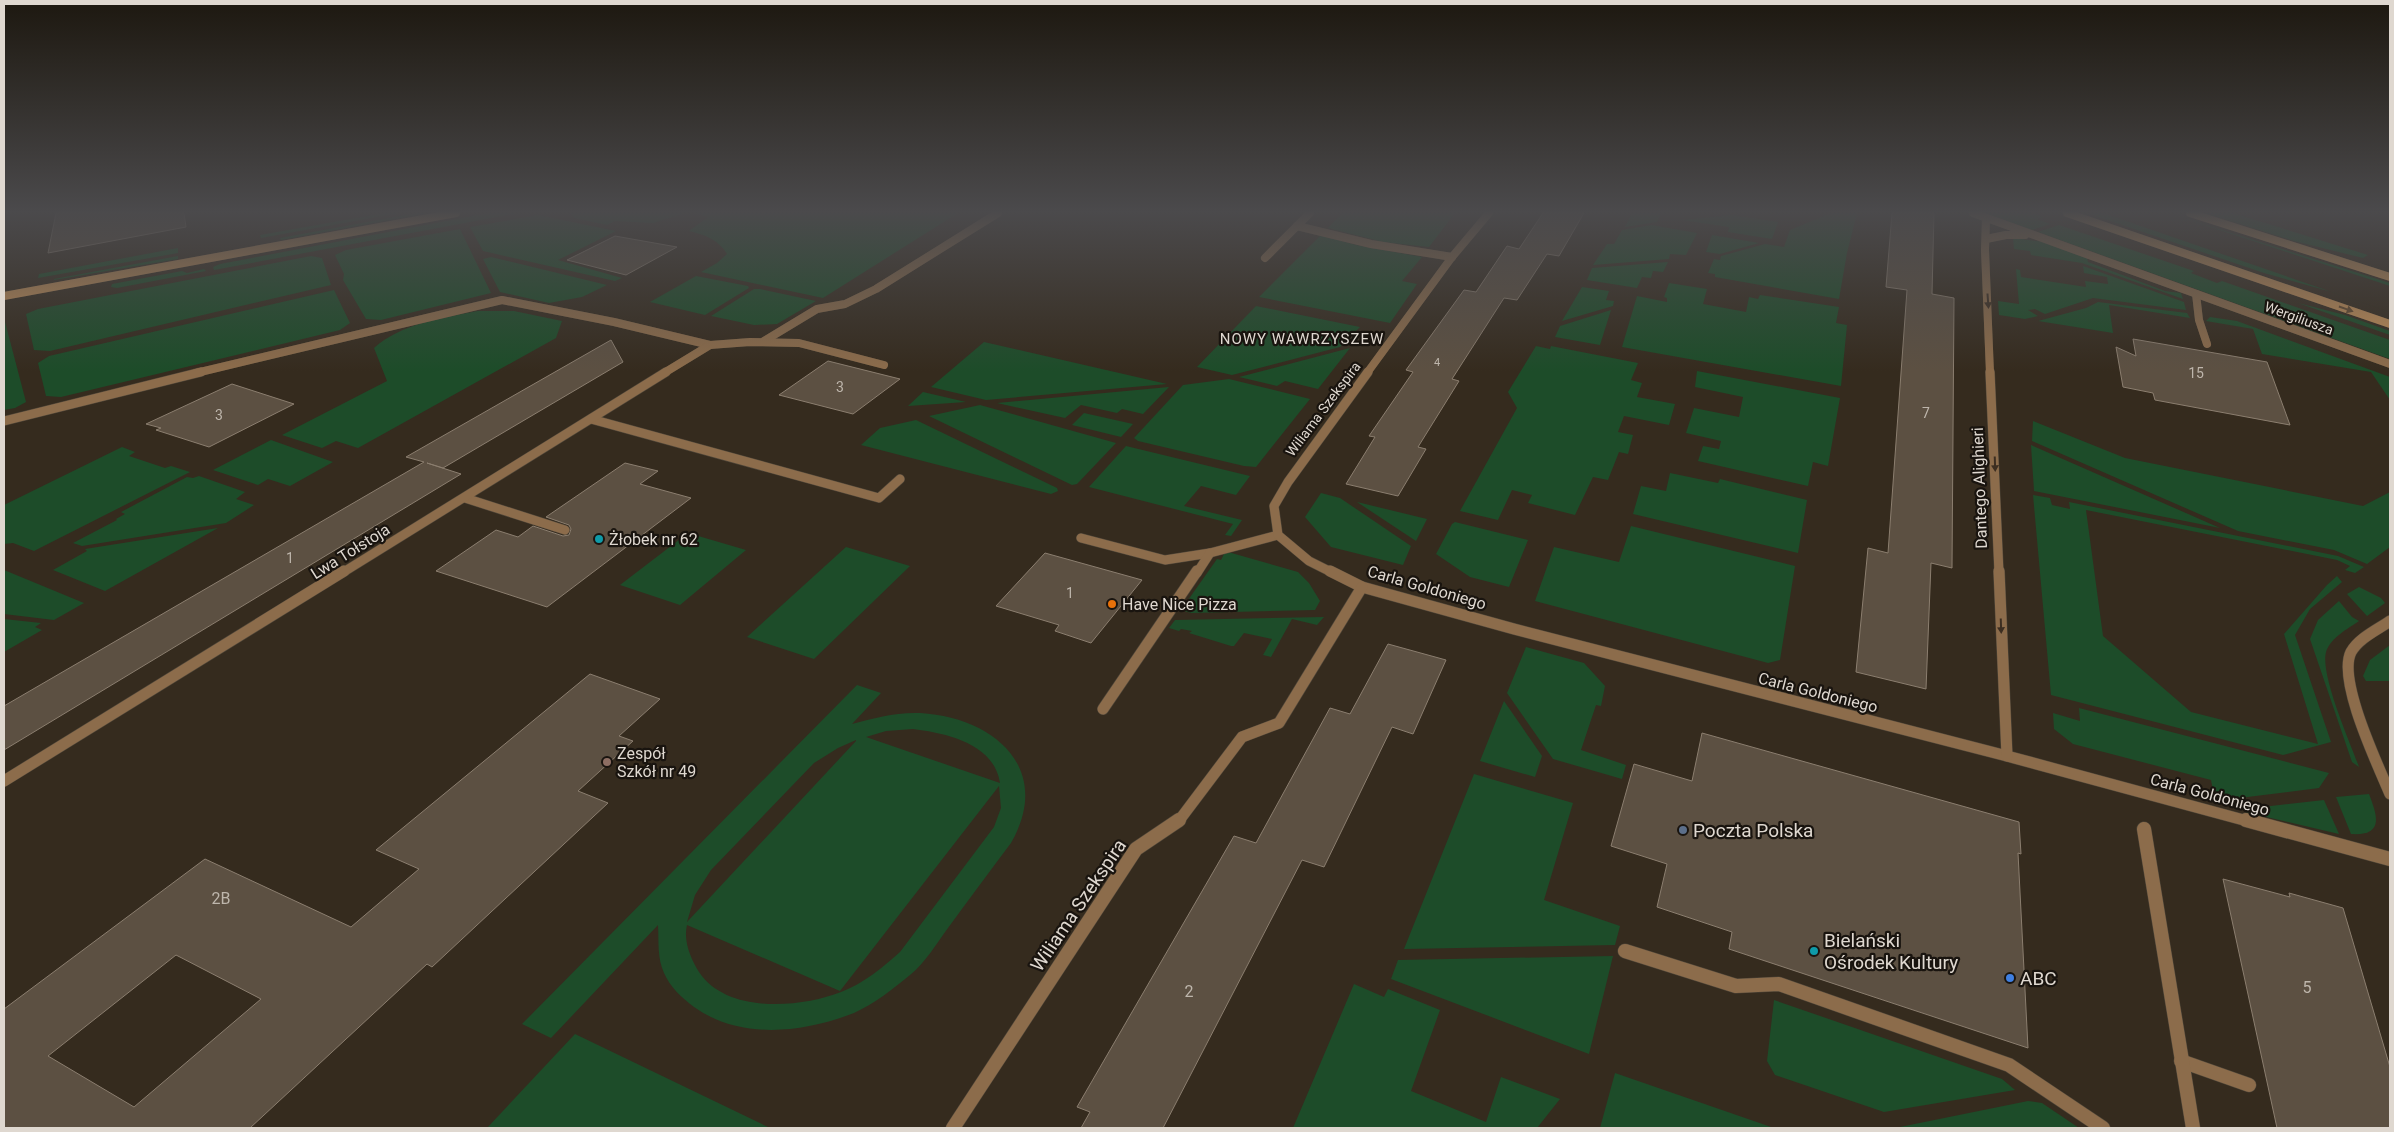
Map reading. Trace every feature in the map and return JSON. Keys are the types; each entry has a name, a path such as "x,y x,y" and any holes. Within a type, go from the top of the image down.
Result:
{"main road":[{"path":"4,296 168,266"},
{"path":"2221,266 2390,324"},
{"path":"2355,266 2390,277"}],"street":[{"path":"764,342 817,309 845,304 916,266"},
{"name":"Wiliama Szekspira","path":"1278,535 1274,506 1288,482 1446,266"},
{"name":"Dantego Alighieri","path":"1987,266 2007,756"},
{"name":"Wergiliusza","path":"2118,266 2390,364"},
{"path":"2196,294 2199,320 2207,344"},
{"name":"Lwa Tołstoja","path":"4,421 42,410 502,300 614,322 710,345 764,342 799,343 884,365"},
{"name":"Lwa Tołstoja","path":"4,781 710,345"},
{"path":"591,419 879,498 900,479"},
{"path":"465,498 565,530"},
{"path":"1081,538 1165,560 1210,553 1278,535"},
{"name":"Carla Goldoniego","path":"1278,535 1309,561 1362,586 1790,702 2007,756 2390,859"},
{"path":"1104,709 1210,553"},
{"name":"Wiliama Szekspira","path":"953,1128 1136,848 1176,824 1242,737 1279,724 1362,586"},
{"path":"2390,621 2359,643 2350,654 2348,677 2356,707 2390,794"},
{"path":"2144,829 2193,1128"},
{"path":"1625,951 1736,986 1778,984 2009,1064 2103,1128"},
{"path":"2181,1061 2249,1085"}],"green space":[{"path":"83,266 106,266 38,278 39,274"},
{"path":"125,266 138,266 54,280"},
{"path":"216,266 236,266 214,270 213,267"},
{"path":"260,266 325,266 331,285 50,351 34,350 26,314 38,309"},
{"path":"340,266 478,266 491,293 381,320 366,319 343,280 344,274"},
{"path":"487,266 528,266 607,285 582,297 549,303 500,292"},
{"path":"548,266 579,266 622,278 615,281"},
{"path":"712,266 874,266 823,298 701,272"},
{"path":"1290,266 1415,266 1402,281 1417,284 1390,323 1259,297"},
{"path":"1666,266 1663,272 1653,271 1651,278 1642,277 1637,288 1587,280 1592,268"},
{"path":"1711,266 1845,266 1839,299 1715,277 1715,274 1708,273"},
{"path":"2083,266 2184,302 2186,310 2093,298 2045,314 2035,309 2028,310 2038,316 2025,319 1999,315 1998,301 2019,304 2016,269 2020,270 2021,277 2086,287 2085,281 2108,284 2107,277 2084,273"},
{"path":"2090,266 2098,266 2165,291 2181,293 2183,299"},
{"path":"2132,266 2179,266 2194,271 2191,273 2217,283 2222,281 2390,340 2390,359"},
{"path":"2243,266 2256,266 2390,312 2332,292"},
{"path":"2329,266 2336,266 2390,283 2390,286"},
{"path":"204,269 206,271 117,288 111,287 112,284 182,271 187,273"},
{"path":"696,276 748,286 749,288 705,315 650,302"},
{"path":"1669,283 1707,289 1703,304 1746,312 1749,297 1758,299 1760,295 1839,307 1836,323 1847,325 1841,386 1622,347 1637,296 1667,302 1667,298 1664,297"},
{"path":"1582,287 1609,291 1606,300 1614,301 1613,306 1562,321"},
{"path":"754,289 816,301 777,324 754,325 711,316"},
{"path":"334,290 350,323 340,330 61,397 46,396 38,363 49,356"},
{"path":"2098,302 2187,313 2190,318 2109,305 2113,333 2038,321 2086,308"},
{"path":"2298,303 2345,315 2390,331 2390,335"},
{"path":"1256,306 1360,327 1340,347 1232,375 1197,367"},
{"path":"1611,310 1600,345 1555,337 1560,326"},
{"path":"478,311 514,311 562,321 556,338 358,448 336,441 322,448 282,435 387,381 374,348 385,340 410,327 437,319"},
{"path":"2210,317 2237,321 2390,377 2390,400 2371,372 2262,354 2253,329 2206,321"},
{"path":"4,318 26,402 15,408 4,410"},
{"path":"984,342 1167,384 986,400 931,387"},
{"path":"1536,346 1550,349 1551,346 1638,363 1631,380 1642,383 1637,397 1675,404 1669,425 1624,416 1618,432 1633,435 1628,454 1619,452 1608,480 1593,477 1575,515 1528,503 1532,495 1512,490 1498,520 1460,511 1517,408 1508,392"},
{"path":"1350,348 1318,389 1285,381 1277,386 1239,377"},
{"path":"1697,371 1840,398 1828,466 1813,462 1808,486 1698,461 1703,446 1719,449 1721,441 1686,433 1694,408 1739,417 1743,397 1695,387"},
{"path":"1229,379 1310,399 1256,467 1244,466 1138,441 1134,438 1183,385"},
{"path":"1169,387 1143,414 1122,409 1117,413 1081,405 1065,418 997,403"},
{"path":"923,392 966,402 908,406"},
{"path":"980,405 1116,443 1077,484 1072,485 929,416"},
{"path":"1084,413 1133,424 1121,437 1072,425"},
{"path":"916,420 1057,488 1058,491 1051,494 861,445 880,428"},
{"path":"2033,421 2125,458 2363,506 2390,492 2390,547 2367,564 2334,550 2238,531 2032,441"},
{"path":"271,440 333,462 290,486 268,479 258,485 213,470"},
{"path":"2031,445 2220,528 2034,491"},
{"path":"1126,446 1250,476 1236,495 1201,486 1184,506 1242,520 1231,536 1225,535 1233,524 1089,487"},
{"path":"122,447 135,452 129,456 165,468 171,466 190,472 34,551 13,543 4,544 4,505"},
{"path":"1670,473 1718,483 1720,479 1807,500 1798,553 1633,514 1641,486 1666,491"},
{"path":"199,476 245,492 236,499 254,505 226,523 82,546 73,543 117,520 125,514 121,512 187,477"},
{"path":"1321,493 1340,498 1411,546 1403,565 1331,547 1305,517"},
{"path":"2033,495 2050,498 2052,505 2070,509 2069,502 2338,556 2364,567 2355,573 2345,570 2350,566 2337,560 2086,510 2103,636 2191,712 2318,744 2284,634 2337,576 2342,582 2310,609 2295,635 2331,742 2283,755 2051,695"},
{"path":"1357,502 1427,519 1416,541"},
{"path":"1455,522 1528,540 1509,587 1470,577 1436,554 1452,524"},
{"path":"1631,526 1795,566 1780,660 1768,663 1535,601 1554,547 1619,562"},
{"path":"218,528 105,591 53,570 87,551 85,549"},
{"path":"688,533 746,550 680,605 620,585"},
{"path":"846,547 910,566 814,659 747,637"},
{"path":"1228,552 1298,572 1309,583 1320,601 1315,610 1191,613 1181,610 1217,559 1221,560 1224,554"},
{"path":"4,570 84,603 54,620 4,614"},
{"path":"2359,587 2381,598 2385,603 2367,616 2347,594"},
{"path":"2339,601 2352,617 2359,621 2332,642 2326,652 2325,663 2331,692 2359,767 2352,762 2310,639 2318,620"},
{"path":"1324,617 1317,625 1292,619 1271,657 1263,655 1272,639 1244,633 1234,646 1231,646 1189,633 1192,631 1181,629 1179,631 1169,628 1175,620"},
{"path":"4,619 41,623 35,627 42,630 4,652"},
{"path":"2390,645 2390,681 2366,681 2363,676 2370,660"},
{"path":"1526,647 1584,663 1605,686 1601,706 1596,705 1581,750 1626,765 1622,779 1553,759 1507,693"},
{"path":"857,685 881,693 852,724 902,713 920,713 947,717 971,724 992,736 1009,751 1020,770 1025,792 1022,816 1011,843 921,965 890,991 854,1013 814,1025 772,1030 751,1029 731,1025 712,1018 685,1000 673,988 667,978 659,955 658,925 551,1038 522,1024","holes":["913,729 953,737 978,749 996,769 1000,783 866,737 886,731","856,740 687,922 695,895 711,870 814,763 838,748","999,786 1001,808 994,827 900,952 872,975 849,989 805,1002 785,1004 745,1001 727,995 711,986 696,967 687,943 687,925 840,991"]},
{"path":"1504,701 1542,756 1535,777 1480,761"},
{"path":"2079,708 2329,773 2319,788 2215,801 2211,780 2073,744 2054,729 2053,713 2080,721"},
{"path":"1474,774 1573,803 1544,900 1620,926 1615,945 1404,949"},
{"path":"2369,794 2376,816 2374,828 2362,834 2351,834 2336,797"},
{"path":"2324,800 2339,834 2245,812 2245,809"},
{"path":"1613,956 1589,1054 1391,979 1398,960"},
{"path":"1354,984 1384,997 1388,989 1440,1010 1411,1091 1486,1122 1501,1077 1560,1099 1537,1128 1293,1128"},
{"path":"1774,1000 2002,1079 2015,1090 1884,1112 1775,1075 1767,1061"},
{"path":"575,1034 770,1128 487,1128"},
{"path":"1615,1073 1774,1128 1600,1128"},
{"path":"2028,1101 2042,1103 2079,1128 1895,1128"}],"building":[{"path":"590,266 643,266 626,275"},
{"path":"1494,266 1539,266 1517,300 1504,298 1452,379 1459,381 1418,447 1426,449 1398,496 1346,484 1375,437 1369,436 1413,372 1406,370 1464,290 1476,292"},
{"path":"1888,266 1933,266 1932,294 1954,298 1952,568 1931,563 1926,689 1856,672 1868,548 1888,553 1907,290 1886,287"},
{"path":"2133,339 2267,362 2290,425 2155,400 2153,393 2123,387 2116,347 2136,356"},
{"path":"611,340 623,362 443,468 427,463 461,474 4,750 4,706 424,462 406,457"},
{"path":"828,361 900,379 853,414 779,395"},
{"path":"232,384 294,404 209,447 156,430 161,428 146,424"},
{"name":"Żłobek nr 62","path":"625,463 658,471 640,484 691,498 547,607 436,571 496,530 518,537 533,526 563,536 569,535 571,529 569,525 546,517"},
{"path":"1045,553 1142,580 1091,643 1055,631 1059,625 996,606"},
{"path":"1388,644 1446,660 1413,734 1392,727 1324,867 1302,860 1163,1128 1081,1128 1090,1112 1077,1107 1234,836 1256,843 1330,708 1350,714"},
{"path":"590,674 660,699 619,736 633,741 578,791 608,803 432,967 427,964 250,1128 4,1128 4,1009 205,859 351,927 419,869 376,850","holes":["176,955 261,999 134,1107 48,1056"]},
{"path":"1702,733 2019,822 2021,854 2018,853 2028,1048 1729,949 1732,932 1657,907 1667,864 1611,846 1634,764 1692,781"},
{"path":"2223,879 2290,897 2289,893 2343,908 2390,1067 2390,1128 2277,1128"}],"place":[{"name":"Żłobek nr 62","path":"599,539"},
{"name":"Have Nice Pizza","path":"1112,604"},
{"name":"Zespół Szkół nr 49","path":"607,762"},
{"name":"Poczta Polska","path":"1683,830"},
{"name":"Bielański Ośrodek Kultury","path":"1814,951"},
{"name":"ABC","path":"2010,978"}],"district":[{"name":"NOWY WAWRZYSZEW","path":"1302,339"}]}
